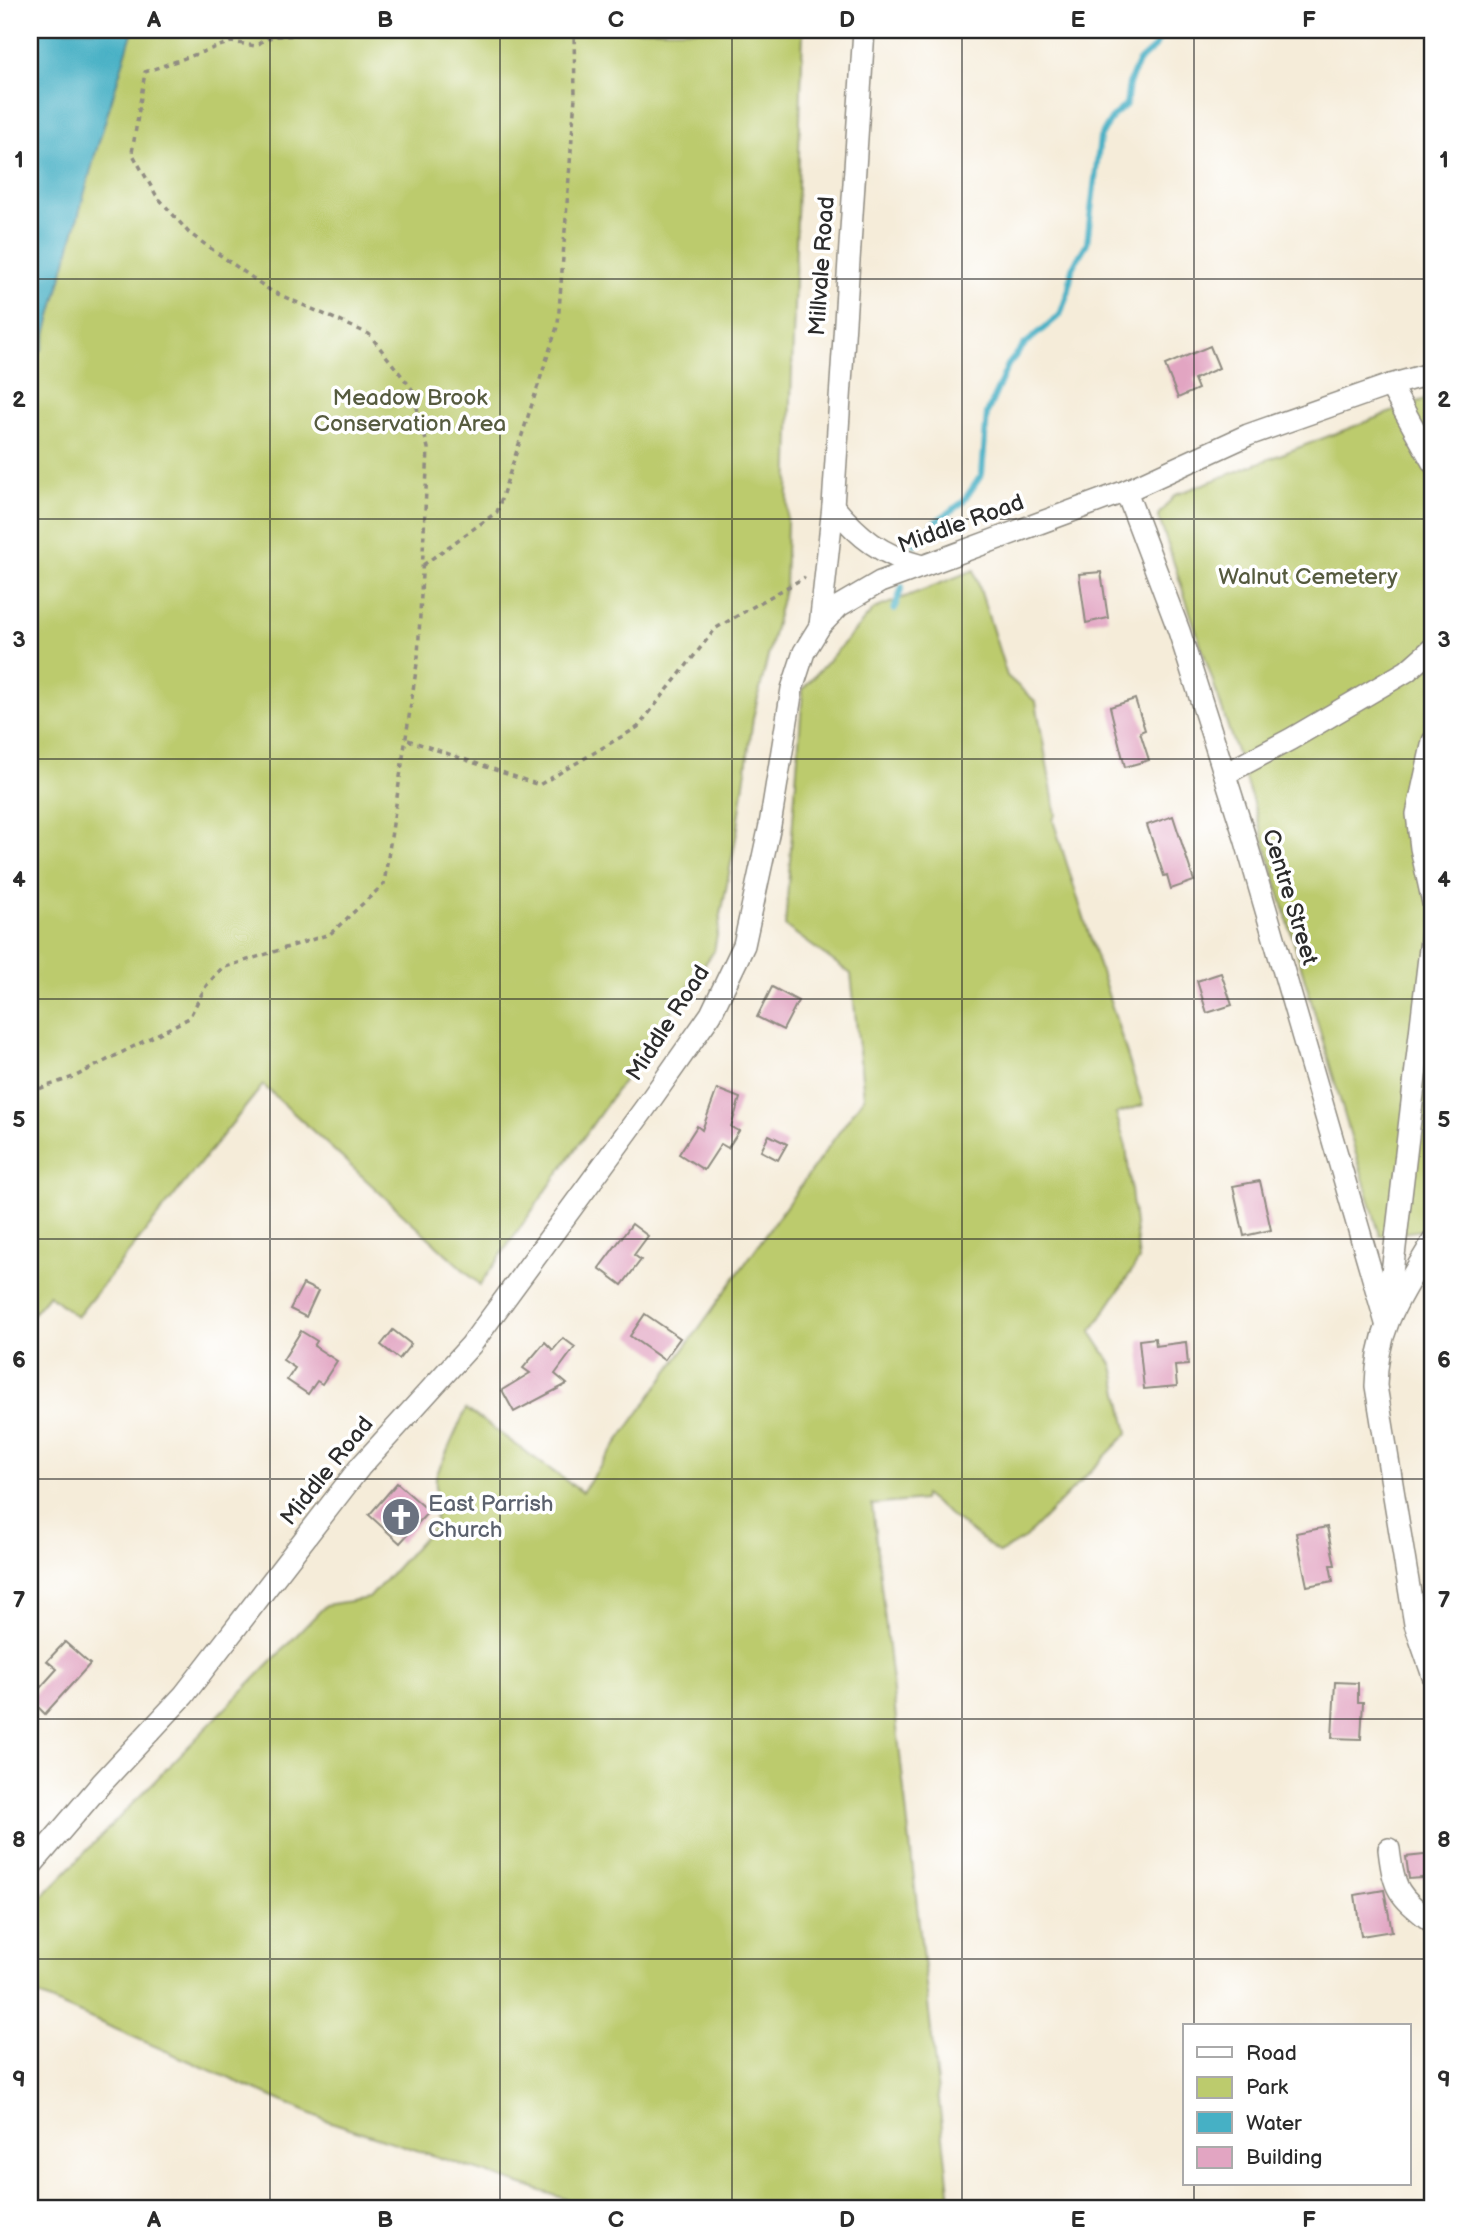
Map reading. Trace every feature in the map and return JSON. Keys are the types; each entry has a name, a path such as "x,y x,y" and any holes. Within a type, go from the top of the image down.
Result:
{"street":[{"name":"Millvale Road","path":"820,626 833,506 864,30"},
{"name":"Middle Road","path":"30,1867 101,1784 184,1695 360,1467 471,1345 645,1108 710,1014 744,945 770,825 792,690 804,652 820,626 839,606 858,593 922,566 1126,491 1248,435 1390,385 1433,373"},
{"path":"1390,385 1433,463"},
{"name":"Centre Street","path":"1126,491 1179,631 1225,774 1386,1323"},
{"path":"833,506 866,541 900,560 922,566"},
{"path":"1225,774 1407,671 1433,648"},
{"path":"1433,741 1417,814 1433,903"},
{"path":"1433,923 1386,1323 1376,1361 1376,1386 1415,1624 1433,1676"},
{"path":"1414,1096 1433,1056"},
{"path":"1386,1323 1433,1241"},
{"path":"1389,1849 1392,1879 1406,1901 1433,1923"}],"path":[{"path":"30,1092 76,1076 189,1018 206,986 222,968 330,934 384,884 418,657 428,448 412,389 369,334 271,291 188,233 156,195 132,153 145,72 231,42 256,46 267,37 301,34 306,30"},
{"path":"423,565 497,512 558,324 575,97 574,30"},
{"path":"407,740 539,785 638,727 716,628 825,566"}],"green space":[{"name":"Meadow Brook Conservation Area","path":"30,30 803,30 785,586 753,718 738,827 714,951 480,1285 263,1085 77,1317 49,1295 30,1317"},
{"name":"Walnut Cemetery","path":"1433,396 1433,1211 1423,1230 1380,1236 1254,806 1158,515 1175,495"},
{"path":"974,570 1007,676 1036,702 1056,815 1053,820 1143,1105 1116,1114 1126,1146 1139,1260 1091,1332 1113,1366 1128,1433 1025,1538 999,1553 924,1495 923,1500 872,1505 951,2208 593,2208 325,2120 30,1992 30,1909 326,1605 369,1598 435,1525 436,1476 466,1409 582,1492 864,1097 851,974 785,926 803,689 874,609"}],"water":[{"path":"30,30 133,30 95,155 42,349 30,366"}],"building":[{"path":"1210,346 1219,368 1194,379 1198,389 1178,398 1165,365"},
{"path":"1101,572 1108,618 1086,623 1079,574"},
{"path":"1135,699 1145,730 1140,732 1149,760 1125,767 1110,707"},
{"path":"1173,816 1194,881 1171,889 1147,825"},
{"path":"1221,973 1232,1005 1207,1013 1197,981"},
{"path":"772,987 798,1001 783,1030 757,1017"},
{"path":"717,1089 740,1098 731,1127 739,1131 728,1148 721,1144 704,1170 679,1154 697,1126 702,1130"},
{"path":"769,1135 787,1144 778,1160 761,1151"},
{"path":"1260,1181 1271,1230 1244,1236 1233,1186"},
{"path":"632,1224 648,1236 634,1255 641,1260 622,1285 599,1268"},
{"path":"303,1284 318,1291 306,1317 290,1309"},
{"path":"645,1314 680,1338 664,1360 630,1336"},
{"path":"393,1330 411,1344 399,1359 381,1345"},
{"path":"301,1331 317,1341 314,1346 337,1361 322,1384 317,1381 308,1394 287,1380 295,1368 283,1360"},
{"path":"563,1338 575,1347 555,1374 567,1384 514,1412 502,1390 530,1373 523,1368 545,1342 553,1350"},
{"path":"1155,1338 1156,1346 1186,1342 1188,1365 1175,1366 1177,1386 1144,1389 1139,1340"},
{"path":"397,1483 429,1511 400,1543 369,1515"},
{"path":"1327,1527 1335,1565 1330,1565 1333,1581 1307,1586 1296,1533"},
{"path":"65,1642 90,1664 45,1714 30,1699 57,1669 47,1661"},
{"path":"1335,1682 1358,1683 1358,1702 1363,1702 1361,1739 1332,1738"},
{"path":"1433,1854 1433,1877 1409,1879 1406,1857"},
{"path":"1384,1890 1392,1931 1361,1936 1355,1895"}],"waterway":[{"path":"915,544 934,523 963,502 982,474 987,413 1008,365 1025,344 1060,315 1069,289 1072,268 1087,243 1100,138 1113,116 1126,105 1129,84 1138,62 1155,47 1163,30"},
{"path":"894,610 902,587"}],"place":[{"name":"East Parrish Church","path":"401,1517"}]}
